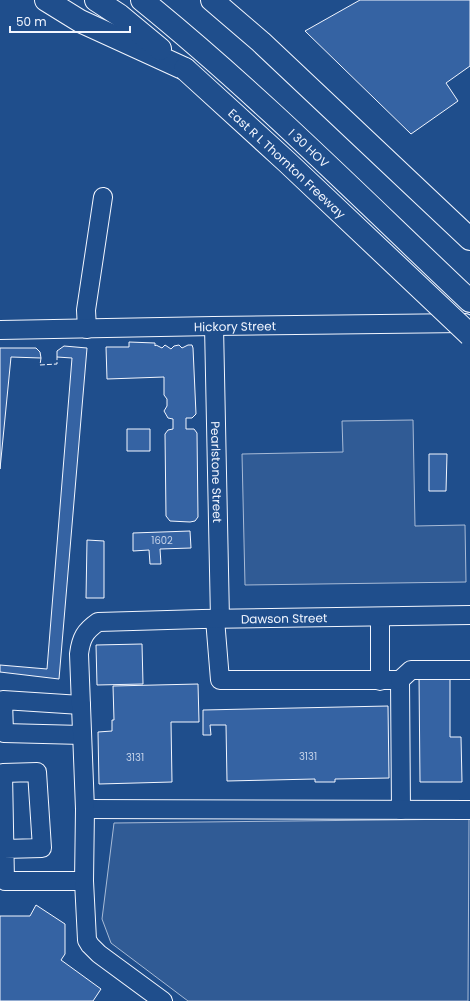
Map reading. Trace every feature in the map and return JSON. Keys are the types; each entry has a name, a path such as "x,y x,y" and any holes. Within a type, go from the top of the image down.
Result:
{"highway":[{"path":"46,0 80,21 185,69"},
{"name":"East R L Thornton Freeway","path":"96,0 119,16 185,69 287,162 470,335"},
{"name":"I 30 HOV","path":"142,0 219,65 315,153 470,301"},
{"name":"I 30 HOV","path":"160,0 251,78 470,283"},
{"path":"212,0 261,42 470,239"}],"street":[{"path":"87,329 86,310 103,197"},
{"name":"Hickory Street","path":"0,330 470,323"},
{"name":"Pearlstone Street","path":"214,326 220,680 380,681"},
{"name":"Dawson Street","path":"81,705 80,644 84,635 98,622 470,615"},
{"path":"380,617 380,681 400,680 411,670 470,670"},
{"path":"400,680 401,810"},
{"path":"82,736 4,733 3,700 81,705 85,809 84,881 87,940 90,946 99,954 162,1001"},
{"path":"85,809 470,810"},
{"path":"4,849 3,881 84,881"}],"shaded area":[{"path":"413,420 415,526 465,525 466,582 245,585 242,454 343,452 342,421"},
{"path":"469,819 468,1001 188,1001 111,943 102,919 114,823"}],"building":[{"path":"360,0 470,0 470,66 446,83 458,101 411,134 305,31"},
{"path":"129,342 155,343 155,346 156,345 162,348 165,345 171,349 174,346 179,345 182,348 192,345 196,414 192,418 186,418 186,429 194,429 197,433 198,517 195,521 170,521 166,516 165,434 168,430 173,429 173,419 168,418 164,411 167,406 167,399 164,395 164,377 107,379 106,347 129,347"},
{"path":"64,346 87,348 59,679 0,672 0,665 47,669 72,358 57,357 57,351"},
{"path":"0,348 36,348 40,352 41,358 11,357 0,469"},
{"path":"127,429 150,429 150,451 127,451"},
{"path":"429,454 447,454 446,491 429,491"},
{"path":"190,531 191,548 160,549 161,564 150,564 149,550 133,551 133,533"},
{"path":"87,540 104,541 104,598 86,598"},
{"path":"142,644 143,684 97,685 96,645"},
{"path":"419,675 450,675 450,737 461,737 462,782 420,782"},
{"path":"198,684 199,722 171,722 172,782 99,784 98,732 112,731 112,720 114,720 113,686"},
{"path":"388,706 389,778 335,779 335,782 315,782 315,779 227,781 226,725 210,725 211,735 203,735 203,710"},
{"path":"36,905 65,924 65,954 61,960 101,989 93,1001 0,1001 0,916 30,916"}],"fence":[{"path":"41,358 40,365 57,364 57,357"}]}
